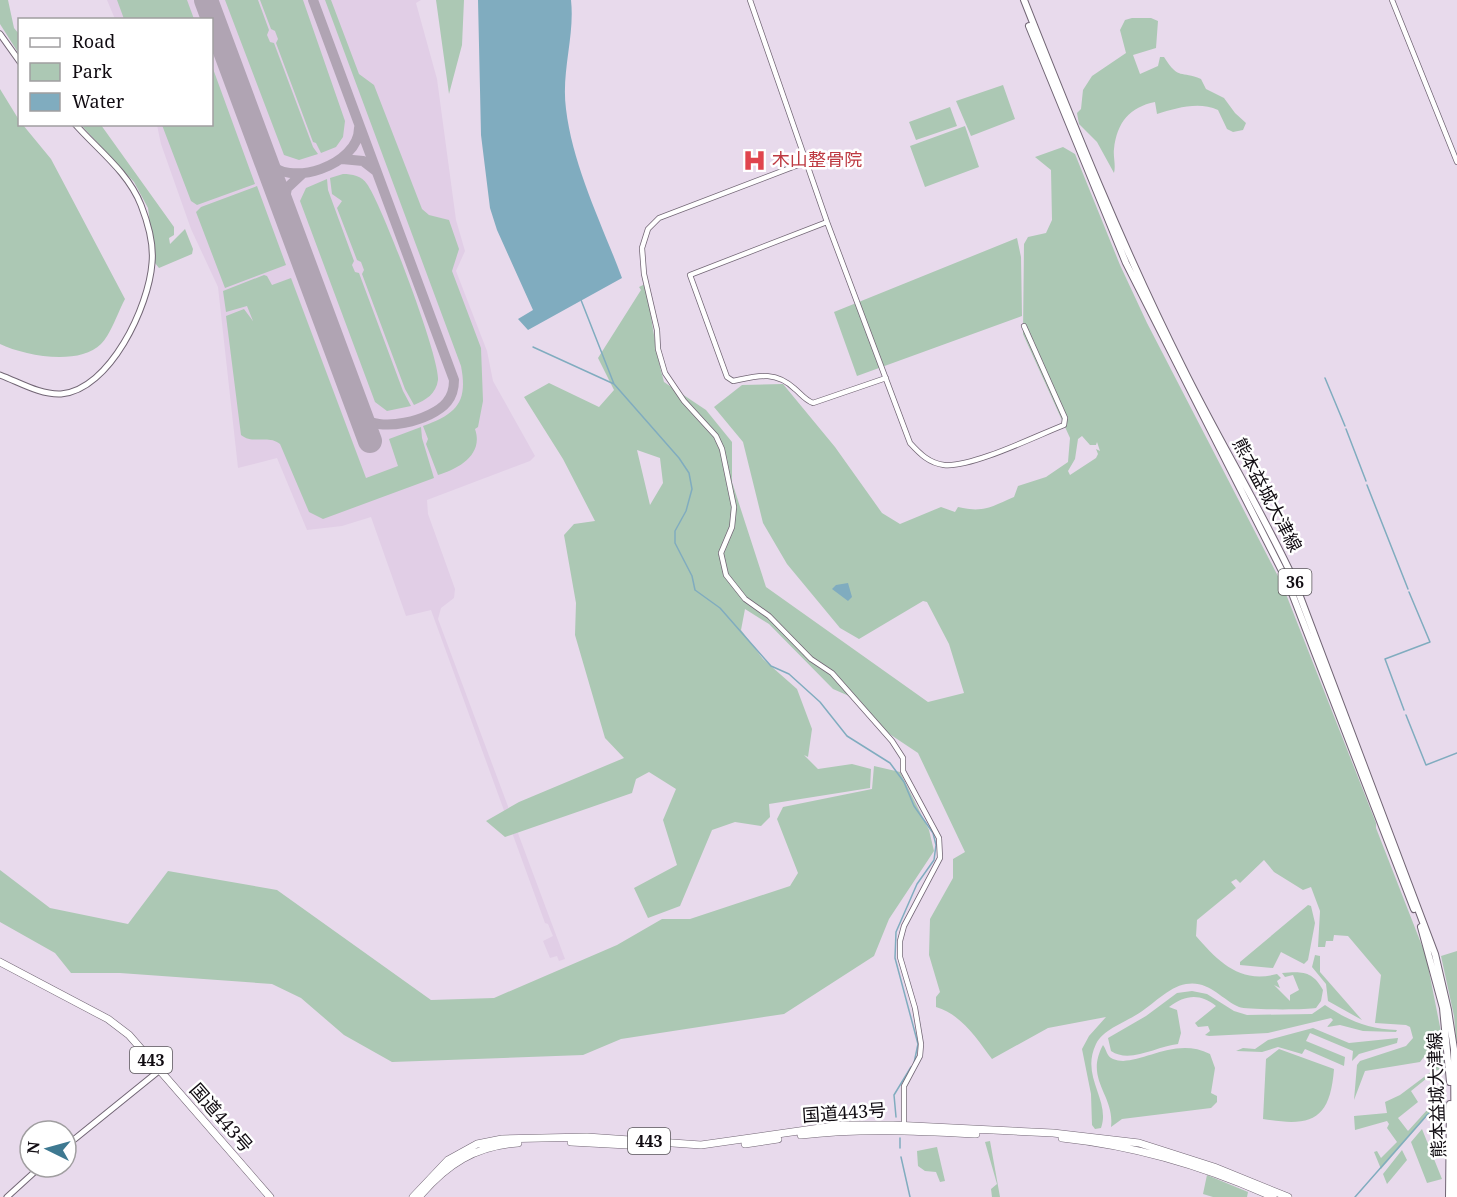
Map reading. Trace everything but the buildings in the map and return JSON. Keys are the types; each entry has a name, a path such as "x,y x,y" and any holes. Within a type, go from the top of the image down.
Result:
{"highway":[{"name":"国道443号","path":"0,962 108,1018 129,1035 270,1197"},
{"name":"国道443号","path":"413,1197 448,1160 477,1144 502,1138 587,1137 701,1145 841,1125 1053,1137 1106,1143 1212,1171 1273,1197"},
{"name":"国道443号","path":"419,1197 451,1164 479,1149 503,1144 588,1142 701,1149 841,1130 904,1128 1053,1132 1139,1143 1214,1167 1288,1197"}],"main road":[{"name":"熊本益城大津線","path":"1019,0 1126,263 1288,584 1421,928 1437,983 1449,1050 1449,1197"},
{"name":"熊本益城大津線","path":"1024,0 1129,258 1183,370 1267,522 1293,578 1435,954 1454,1049 1455,1197"},
{"path":"0,34 18,59"},
{"path":"0,375 48,393 70,392 87,385 132,329 144,301 150,278 153,251 141,205 123,174 77,126"},
{"path":"78,1136 160,1070"},
{"path":"7,1197 27,1179"}],"street":[{"path":"750,0 827,222 910,443 921,456 944,465 965,463 1066,423 1024,326"},
{"path":"1392,0 1457,162"},
{"path":"806,162 659,218 648,229 643,242 642,265 665,374 684,401 716,436 722,449 734,507 732,527 721,553 726,575 745,599 769,616 811,659 832,673 860,708 892,741 903,758 903,771 939,838 940,858 912,909 900,941 900,957 915,1008 921,1044 920,1056 904,1086 904,1128"},
{"path":"827,222 690,275 723,366 730,380 775,376 785,380 807,401 813,403 886,378"}],"shaded area":[{"path":"107,0 421,0 416,3 437,79 456,220 465,251 456,271 487,351 493,381 535,456 530,461 427,500 428,514 455,589 454,598 441,608 438,619 565,959 559,961 557,956 550,958 543,941 553,936 548,924 545,923 431,610 406,616 371,517 342,526 307,530 277,458 238,468 218,287 191,229 161,144 157,126 213,126 213,18 115,18"}],"green space":[{"path":"0,0 8,0 14,28 18,33 18,52 0,24"},
{"path":"117,0 187,0 194,18 124,18"},
{"path":"225,0 258,0 269,30 267,35 270,42 274,43 313,147 318,154 299,160 284,155"},
{"path":"260,0 303,0 345,121 343,137 336,147 321,153 316,143 313,142 276,43 278,39 275,31 271,29"},
{"path":"325,0 331,0 359,74 374,85 422,209 429,215 449,220 459,249 452,271 481,348 483,401 478,427 475,429 477,438 473,453 461,465 438,475 426,444 428,439 423,426 444,417 457,405 463,389 461,366"},
{"path":"436,0 464,0 462,45 449,94"},
{"path":"1151,18 1158,21 1156,48 1133,55 1140,74 1158,66 1160,57 1164,57 1177,72 1201,79 1206,89 1224,98 1246,123 1243,130 1233,132 1227,129 1218,110 1211,107 1188,106 1157,114 1155,102 1146,104 1126,117 1118,131 1114,149 1114,173 1097,142 1079,124 1077,113 1081,109 1083,90 1092,76 1126,53 1120,30 1125,20"},
{"path":"213,69 255,184 197,205 191,201 162,126 213,126"},
{"path":"1003,85 1015,119 971,136 956,101"},
{"path":"0,89 18,118 18,126 24,126 51,159 125,299 104,340 91,351 66,357 52,357 23,352 0,344"},
{"path":"950,107 957,126 916,140 909,122"},
{"path":"82,126 102,126 174,227 174,235 169,238 170,244 185,229 193,249 192,254 159,268 155,263 148,208 134,182"},
{"path":"965,126 979,167 925,187 910,146"},
{"path":"1063,147 1075,154 1120,265 1147,323 1282,584 1426,956 1442,1037 1445,1084 1444,1074 1437,1070 1411,1091 1418,1102 1398,1118 1408,1131 1428,1109 1443,1101 1444,1107 1428,1115 1381,1169 1374,1152 1377,1151 1381,1158 1397,1142 1387,1128 1389,1124 1387,1121 1355,1130 1354,1116 1387,1113 1385,1102 1400,1095 1436,1068 1436,1047 1430,1049 1420,1062 1365,1071 1354,1100 1357,1065 1360,1061 1406,1046 1413,1038 1410,1027 1375,1023 1381,975 1348,936 1334,935 1333,941 1326,941 1325,947 1318,947 1320,911 1311,887 1303,890 1274,872 1264,860 1240,883 1236,879 1231,882 1236,888 1197,920 1196,936 1221,962 1240,973 1251,976 1277,974 1281,978 1277,981 1280,988 1274,985 1290,1001 1290,995 1299,990 1293,975 1285,977 1282,973 1301,972 1311,976 1323,990 1321,1001 1316,1008 1244,1008 1232,1004 1208,987 1201,985 1186,984 1173,989 1108,1031 1096,1044 1091,1067 1103,1118 1101,1128 1095,1129 1092,1125 1091,1094 1082,1049 1089,1036 1106,1017 1048,1028 992,1059 961,1021 936,1007 936,997 940,992 929,955 930,919 953,878 953,859 965,852 918,753 888,733 856,699 833,689 769,624 745,609 741,630 763,659 797,689 812,729 808,757 804,755 818,769 852,764 871,769 870,788 769,804 770,817 761,826 735,822 712,830 680,906 648,918 634,888 677,865 663,820 676,789 649,772 636,779 632,793 505,837 486,821 519,802 624,758 605,738 575,635 576,603 564,535 574,524 595,521 563,459 524,397 549,383 599,407 614,390 598,358 641,290 639,287 645,284 664,382 706,410 732,442 732,482 766,587 928,702 964,693 949,644 927,602 923,601 859,639 840,628 787,564 763,523 743,442 714,407 742,385 783,384 835,447 882,513 900,524 941,507 955,512 958,507 981,509 993,506 1014,497 1018,486 1046,477 1068,462 1070,438 1023,334 1024,244 1028,237 1046,233 1052,220 1051,170 1035,157","holes":["1082,436 1090,445 1096,445 1097,442 1100,451 1096,449 1098,454 1096,458 1070,475 1068,471 1075,459 1078,439","637,450 660,458 663,483 650,505"]},
{"path":"343,174 360,177 367,184 385,220 430,343 436,366 437,385 430,396 414,405 405,389 362,274 364,270 361,262 357,260 337,208 342,201 332,194 330,178"},
{"path":"327,179 328,190 354,261 352,265 355,272 359,273 403,391 411,406 387,411 375,402 300,201 306,188"},
{"path":"257,186 286,265 225,288 196,212 201,207"},
{"path":"1017,238 1021,257 1022,316 857,376 834,312"},
{"path":"264,275 272,285 291,278 366,478 398,466 389,439 421,427 434,478 323,519 309,512 280,444 271,440 250,439 241,435 226,316 244,309 253,321 247,306 226,312 223,291"},
{"path":"874,766 900,772 929,830 934,851 889,919 874,956 784,1014 621,1039 583,1055 392,1062 344,1035 301,998 272,984 120,973 71,973 55,953 0,922 0,870 50,908 128,924 168,871 277,890 431,1000 494,998 617,945 662,919 690,919 790,886 798,873 777,819 783,807 872,789"},
{"path":"1308,905 1311,906 1315,923 1308,960 1304,964 1281,952 1273,968 1240,965 1240,962"},
{"path":"1457,951 1457,1049 1454,1016 1441,956"},
{"path":"1315,955 1320,956 1320,972 1362,1020 1328,1001 1326,984 1312,967"},
{"path":"1192,991 1207,994 1234,1011 1247,1015 1312,1014 1325,1005 1359,1023 1397,1030 1396,1032 1363,1031 1340,1025 1327,1027 1333,1020 1331,1018 1268,1033 1209,1036 1205,1035 1210,1031 1208,1026 1198,1027 1195,1023 1216,1006 1204,999 1192,997 1169,1007 1177,1010 1181,1033 1178,1044 1127,1056 1111,1051 1108,1038 1146,1016 1177,993"},
{"path":"1313,1028 1349,1043 1398,1038 1397,1043 1359,1054 1352,1061 1353,1051 1310,1033 1306,1041 1345,1057 1344,1066 1305,1049 1302,1054 1278,1047 1262,1052 1236,1051 1243,1048 1255,1049 1268,1040"},
{"path":"1103,1045 1111,1058 1122,1061 1182,1048 1196,1049 1210,1054 1215,1068 1211,1093 1217,1096 1217,1102 1211,1108 1122,1119 1111,1127 1109,1106 1098,1078 1097,1068 1098,1057"},
{"path":"1279,1049 1334,1069 1328,1100 1315,1116 1294,1122 1263,1119 1266,1059"},
{"path":"1422,1129 1442,1179 1427,1183 1411,1142"},
{"path":"990,1141 1000,1197 992,1197 991,1189 997,1184 985,1142"},
{"path":"937,1147 945,1181 940,1182 936,1172 925,1171 918,1166 917,1151"},
{"path":"1402,1150 1407,1160 1387,1184 1383,1174"},
{"path":"1207,1175 1248,1192 1247,1197 1213,1197 1203,1194"}],"water":[{"path":"478,0 571,0 572,14 565,81 570,131 589,195 622,278 528,330 518,319 533,310 497,230 490,208 481,135"},
{"path":"848,583 852,597 848,601 832,589 836,585"}],"waterway":[{"path":"581,300 614,384"},
{"path":"533,347 614,384 679,458 689,473 692,489 686,511 675,531 675,543 692,576 695,590 720,608 771,666 789,674 820,702 847,736 890,763 904,782 914,806 933,833 936,845 934,860 917,884 896,932 895,958 918,1044 914,1063"},
{"path":"1325,378 1345,426"},
{"path":"1346,429 1366,481"},
{"path":"1367,485 1408,589"},
{"path":"1404,710 1385,659 1430,642 1409,592"},
{"path":"1406,715 1426,765 1457,753"},
{"path":"896,1117 894,1095 911,1067"},
{"path":"1355,1197 1427,1115 1446,1103"},
{"path":"900,1138 900,1148"},
{"path":"901,1157 910,1197"}],"taxiway":[{"path":"313,0 454,380 447,402 440,409 418,419 405,423 379,424 368,421 360,415"},
{"path":"265,160 276,169 289,173 305,173 321,169 348,153 356,141 359,128"},
{"path":"342,159 363,161 376,171"},
{"path":"283,209 287,188 302,174"}],"runway":[{"path":"206,0 213,18"},
{"path":"213,19 370,441"}],"place":[{"name":"木山整骨院","path":"754,160"}]}
